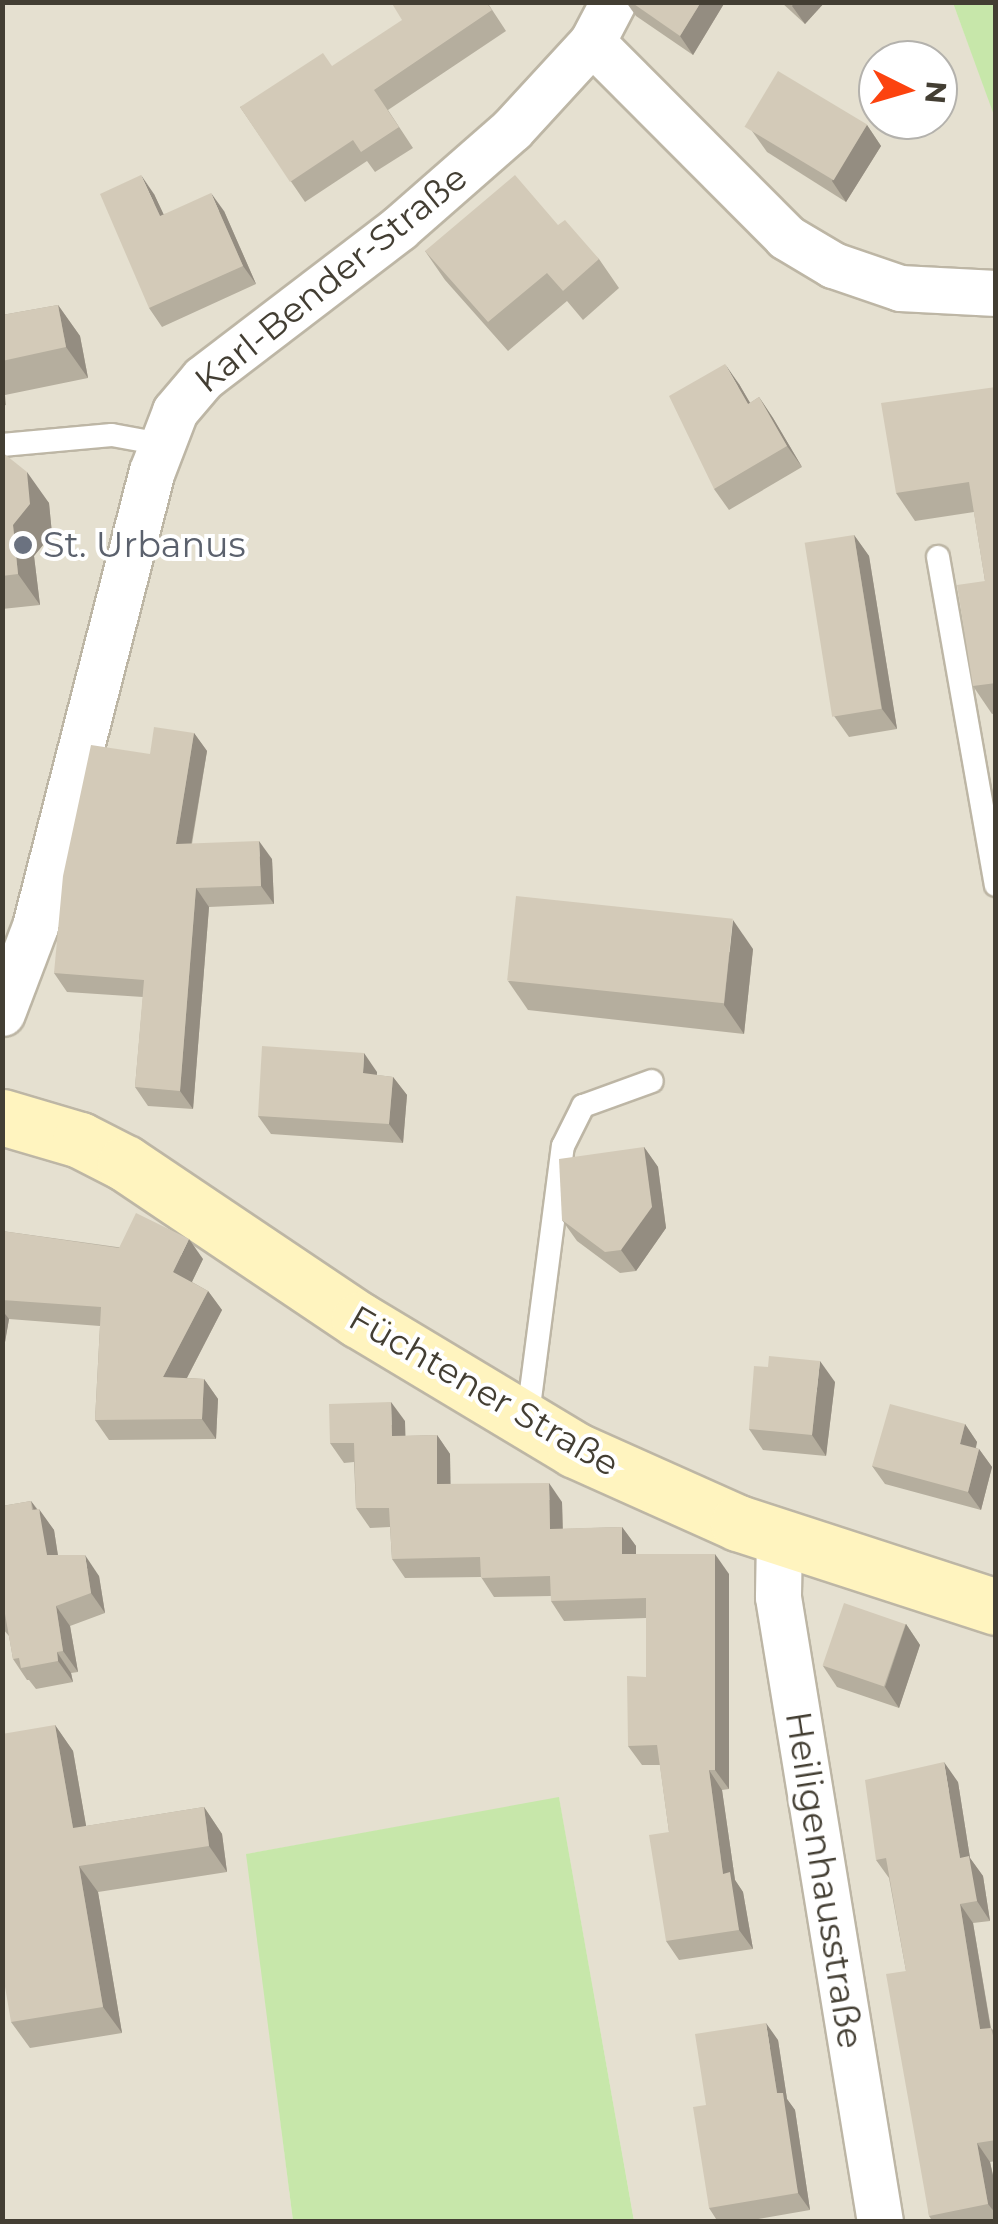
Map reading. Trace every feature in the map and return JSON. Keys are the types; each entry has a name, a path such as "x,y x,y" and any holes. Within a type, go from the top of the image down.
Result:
{"street":[{"name":"Karl-Bender-Straße","path":"2,1013 35,926 161,444 175,411 204,378 400,228 512,129 592,42 613,2"},
{"path":"592,42 786,237 832,265 900,288 996,293"},
{"name":"Füchtener Straße","path":"2,1117 80,1140 125,1163 359,1320 527,1422 672,1497 779,1537 996,1607"},
{"name":"Heiligenhausstraße","path":"779,1537 778,1597 880,2222"}],"lane":[{"path":"2,445 112,435 161,444"},
{"path":"938,557 996,885"},
{"path":"527,1422 563,1146 583,1106 652,1081"}],"shaded area":[{"path":"3,3 953,3 996,118 995,2221 634,2221 559,1798 247,1854 293,2221 3,2222"}],"green space":[{"path":"953,3 995,3 995,118"},
{"path":"559,1797 634,2221 293,2221 246,1854"}],"building":[{"path":"391,2 486,2 492,10 374,90 399,127 361,152 353,140 290,182 240,107 323,53 332,66 402,20"},
{"path":"631,2 701,2 680,36"},
{"path":"778,71 858,119 858,140 834,180 745,127"},
{"path":"141,175 160,216 211,193 243,266 149,308 100,194"},
{"path":"515,175 558,225 565,220 599,259 563,291 547,273 488,322 425,251"},
{"path":"58,305 66,347 2,361 2,315"},
{"path":"725,364 748,404 759,397 787,446 714,489 669,396"},
{"path":"996,387 996,683 973,686 957,585 985,581 969,482 896,493 881,403"},
{"path":"2,452 27,472 30,504 13,525 18,574 2,576"},
{"path":"854,535 882,709 832,717 805,543"},
{"path":"154,727 194,733 176,844 259,841 261,886 196,888 180,1091 135,1087 144,980 54,973 63,876 91,745 150,754"},
{"path":"516,896 733,919 724,1003 507,981"},
{"path":"262,1046 364,1053 363,1073 393,1077 389,1124 258,1116"},
{"path":"644,1147 652,1207 621,1250 605,1252 562,1220 559,1159"},
{"path":"136,1213 189,1239 173,1272 208,1291 163,1377 204,1379 202,1419 95,1420 101,1307 2,1300 2,1231 119,1248"},
{"path":"769,1356 820,1361 812,1435 749,1429 754,1366 768,1367"},
{"path":"391,1402 392,1436 437,1435 437,1484 549,1483 550,1529 622,1527 622,1554 715,1554 715,1770 709,1770 723,1874 730,1872 739,1930 666,1941 649,1835 669,1832 657,1745 628,1746 627,1676 646,1677 646,1598 551,1601 550,1576 481,1578 480,1557 392,1559 389,1508 356,1508 354,1443 330,1443 329,1404"},
{"path":"890,1404 965,1424 960,1444 979,1449 968,1492 872,1466"},
{"path":"31,1501 32,1510 39,1509 47,1555 85,1555 91,1593 56,1606 63,1651 57,1652 58,1661 21,1668 19,1658 13,1659 2,1614 2,1506"},
{"path":"844,1603 905,1624 884,1687 823,1665"},
{"path":"55,1725 73,1828 204,1807 209,1846 79,1866 103,2007 11,2022 2,1969 2,1734"},
{"path":"944,1762 960,1858 969,1856 977,1901 960,1904 980,2029 991,2028 996,2039 996,2140 977,2143 988,2204 929,2216 886,1974 906,1971 886,1858 876,1860 865,1780"},
{"path":"766,2023 777,2093 783,2093 798,2193 709,2208 693,2107 706,2105 695,2034"}],"place":[{"name":"St. Urbanus","path":"23,545"}]}
